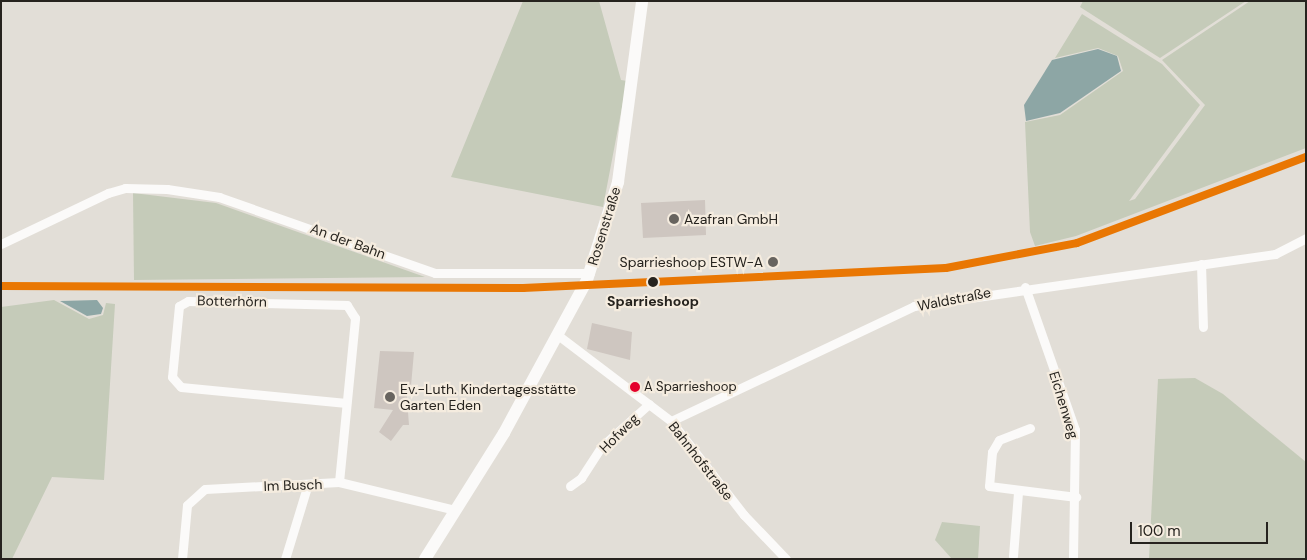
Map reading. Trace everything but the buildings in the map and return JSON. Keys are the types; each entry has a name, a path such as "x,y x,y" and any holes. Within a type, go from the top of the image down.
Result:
{"main road":[{"name":"Rosenstraße","path":"426,559 560,336 590,273 618,182 642,1"}],"street":[{"name":"An der Bahn","path":"1,244 108,193 125,188 167,189 220,197 435,273 590,273"},
{"name":"Waldstraße","path":"671,421 914,306 1024,286 1275,254 1306,238"},
{"path":"1201,264 1203,327"},
{"name":"Eichenweg","path":"1024,286 1075,430 1076,497 1072,559"},
{"name":"Botterhörn","path":"339,482 355,318 347,305 188,301 179,306 172,377 181,387 346,403"},
{"name":"Bahnhofstraße","path":"560,336 671,421 744,515 786,559"},
{"name":"Hofweg","path":"570,486 581,478 602,446 649,404"},
{"path":"1030,428 999,440 992,452 989,486 1018,492 1076,497"},
{"name":"Im Busch","path":"182,559 187,505 205,489 307,487 339,482 456,510"},
{"path":"285,559 307,487"},
{"path":"1013,556 1018,492"}],"green space":[{"path":"523,1 599,1 621,80 627,81 603,207 451,177"},
{"path":"1083,1 1246,1 1160,58 1080,7"},
{"path":"1250,1 1306,1 1306,148 1076,236 1035,246 1030,232 1025,122 1060,115 1123,71 1118,56 1098,48 1055,58 1082,14 1162,64 1200,105 1129,201 1135,199 1205,105 1162,60"},
{"path":"133,193 216,203 425,277 134,280"},
{"path":"54,300 89,319 103,315 106,303 115,304 104,480 52,477 12,559 1,559 1,307"},
{"path":"1195,378 1223,394 1306,462 1306,559 1149,559 1158,379"},
{"path":"942,522 980,526 978,559 952,559 935,540"}],"water":[{"path":"1098,49 1117,56 1121,71 1060,113 1026,121 1024,105 1052,60"},
{"path":"97,300 103,308 101,314 87,316 60,301"}],"transit line":[{"path":"1,286 523,288 946,268 1077,243 1306,157"}],"place":[{"name":"Azafran GmbH","path":"674,219"},
{"name":"Sparrieshoop ESTW-A","path":"773,262"},
{"name":"Sparrieshoop","path":"653,282"},
{"name":"A Sparrieshoop","path":"635,387"},
{"name":"Ev.-Luth. Kindertagesstätte Garten Eden","path":"390,397"}]}
